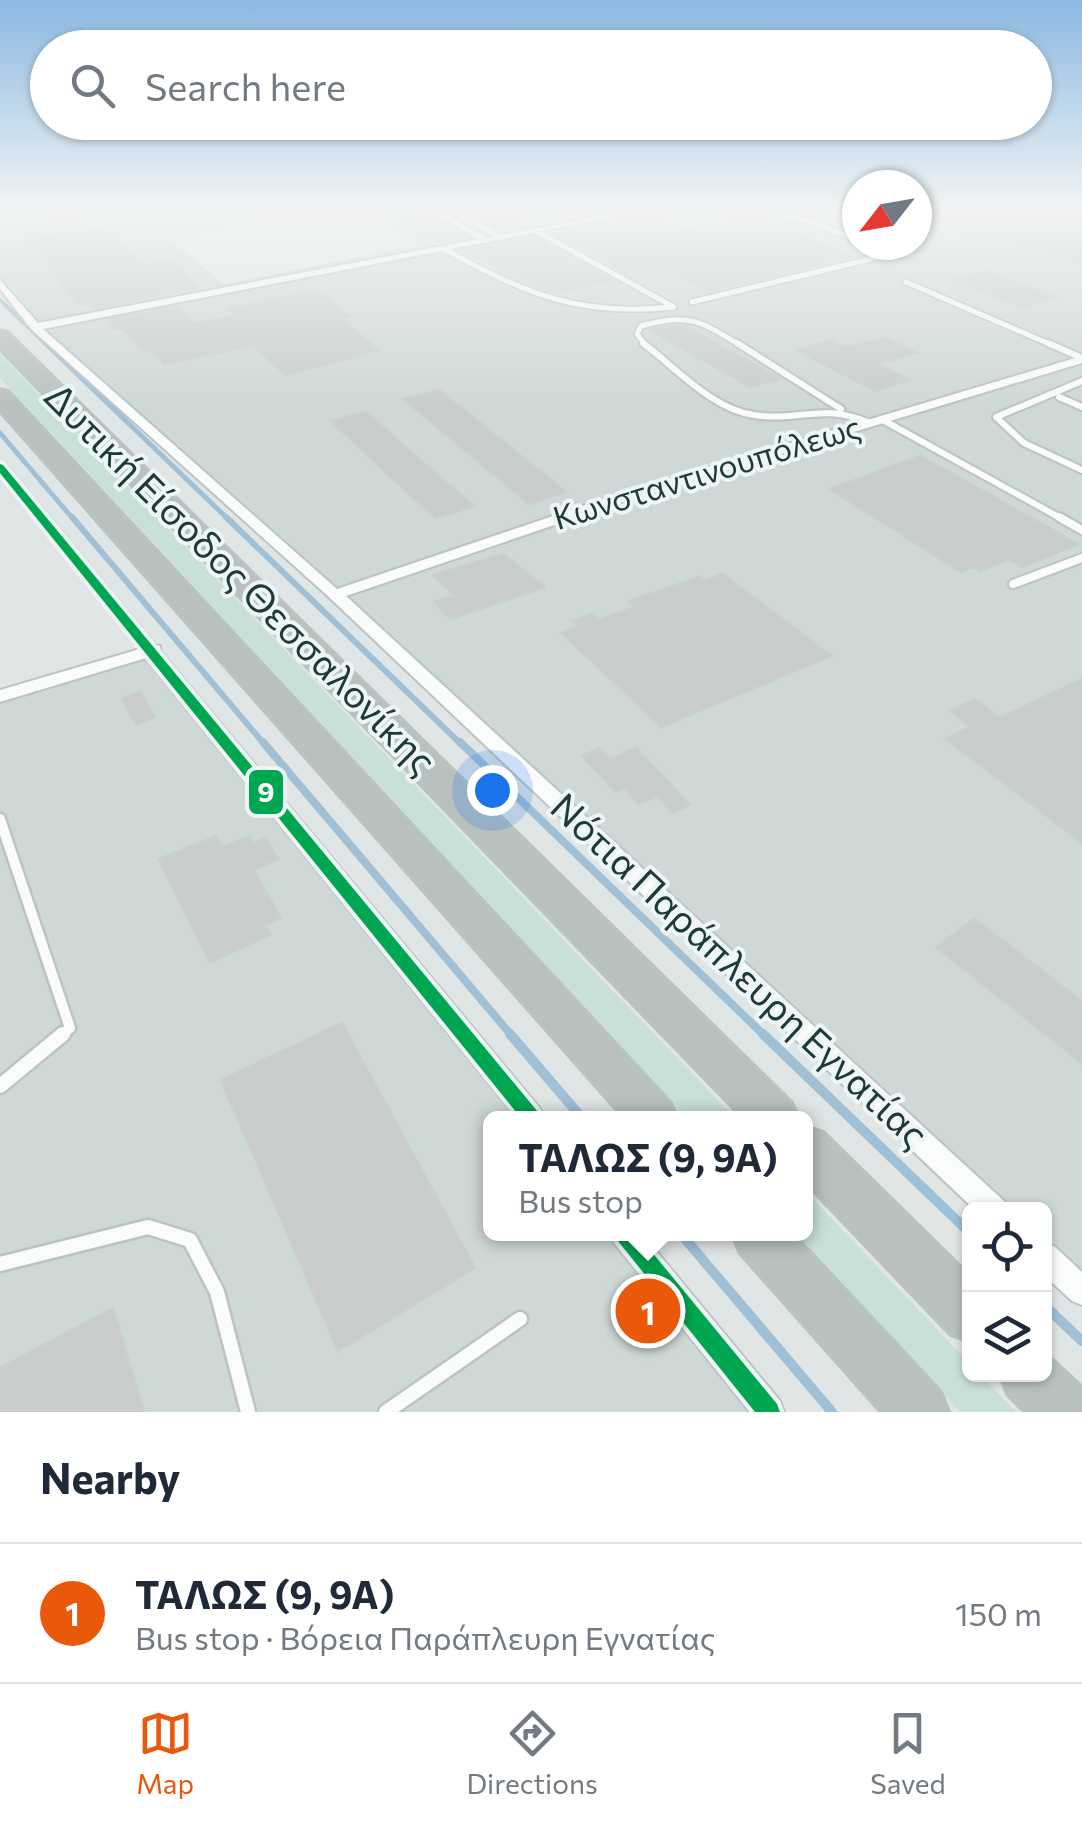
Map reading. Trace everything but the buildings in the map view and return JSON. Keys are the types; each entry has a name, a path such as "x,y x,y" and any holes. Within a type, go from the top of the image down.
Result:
{"highway":[{"name":"Δυτική Είσοδος Θεσσαλονίκης","path":"0,337 768,1111"},
{"name":"Δυτική Είσοδος Θεσσαλονίκης","path":"0,397 648,1111"},
{"path":"813,1157 962,1307"},
{"path":"764,1241 920,1412"},
{"path":"1036,1382 1066,1412"}],"street":[{"path":"35,326 301,276"},
{"name":"Νότια Παράπλευρη Εγνατίας","path":"0,283 35,326 335,595 985,1202"},
{"name":"Κωνσταντινουπόλεως","path":"335,595 614,500 1082,358"},
{"path":"0,467 154,650 526,1111"},
{"path":"0,696 154,650"},
{"path":"631,1241 769,1412"},
{"path":"1052,1263 1082,1291"}],"lane":[{"path":"493,276 555,305 613,312 674,307 617,276"},
{"path":"692,302 800,276"},
{"path":"906,282 1082,358"},
{"path":"841,409 776,415 738,411 641,342 637,334 642,326 688,317 841,409 875,421 1082,530"},
{"path":"1082,380 1059,397 1018,406 996,417 1024,442 1082,470"},
{"path":"1059,397 1082,407"},
{"path":"1013,584 1082,558"},
{"path":"0,818 70,1028 0,1086"},
{"path":"0,1264 148,1227 190,1240 217,1292 248,1412"},
{"path":"386,1412 520,1318"}],"shaded area":[{"path":"0,276 214,276 224,284 265,276 1082,276 1082,1291 1052,1263 1052,1202 987,1202 335,595 35,327 0,283"},
{"path":"141,648 513,1111 483,1111 483,1241 617,1241 754,1412 0,1412 0,691"}],"green space":[{"path":"0,354 728,1111 681,1111 0,378"},
{"path":"813,1199 962,1356 962,1382 987,1382 1016,1412 960,1412 801,1241 813,1241"}],"waterway":[{"path":"0,300 48,346"},
{"path":"45,343 229,520"},
{"path":"0,433 74,520"},
{"path":"72,517 265,745"},
{"path":"226,517 462,745"},
{"path":"263,742 512,1036"},
{"path":"460,742 765,1036"},
{"path":"510,1034 576,1111"},
{"path":"763,1034 962,1225"},
{"path":"687,1241 832,1412"},
{"path":"1052,1313 1082,1341"}],"transit line":[{"name":"9","path":"0,467 526,1111"},
{"name":"9","path":"631,1241 769,1412"}],"place":[{"name":"ΤΑΛΩΣ (9, 9Α)","path":"648,1311"}]}
